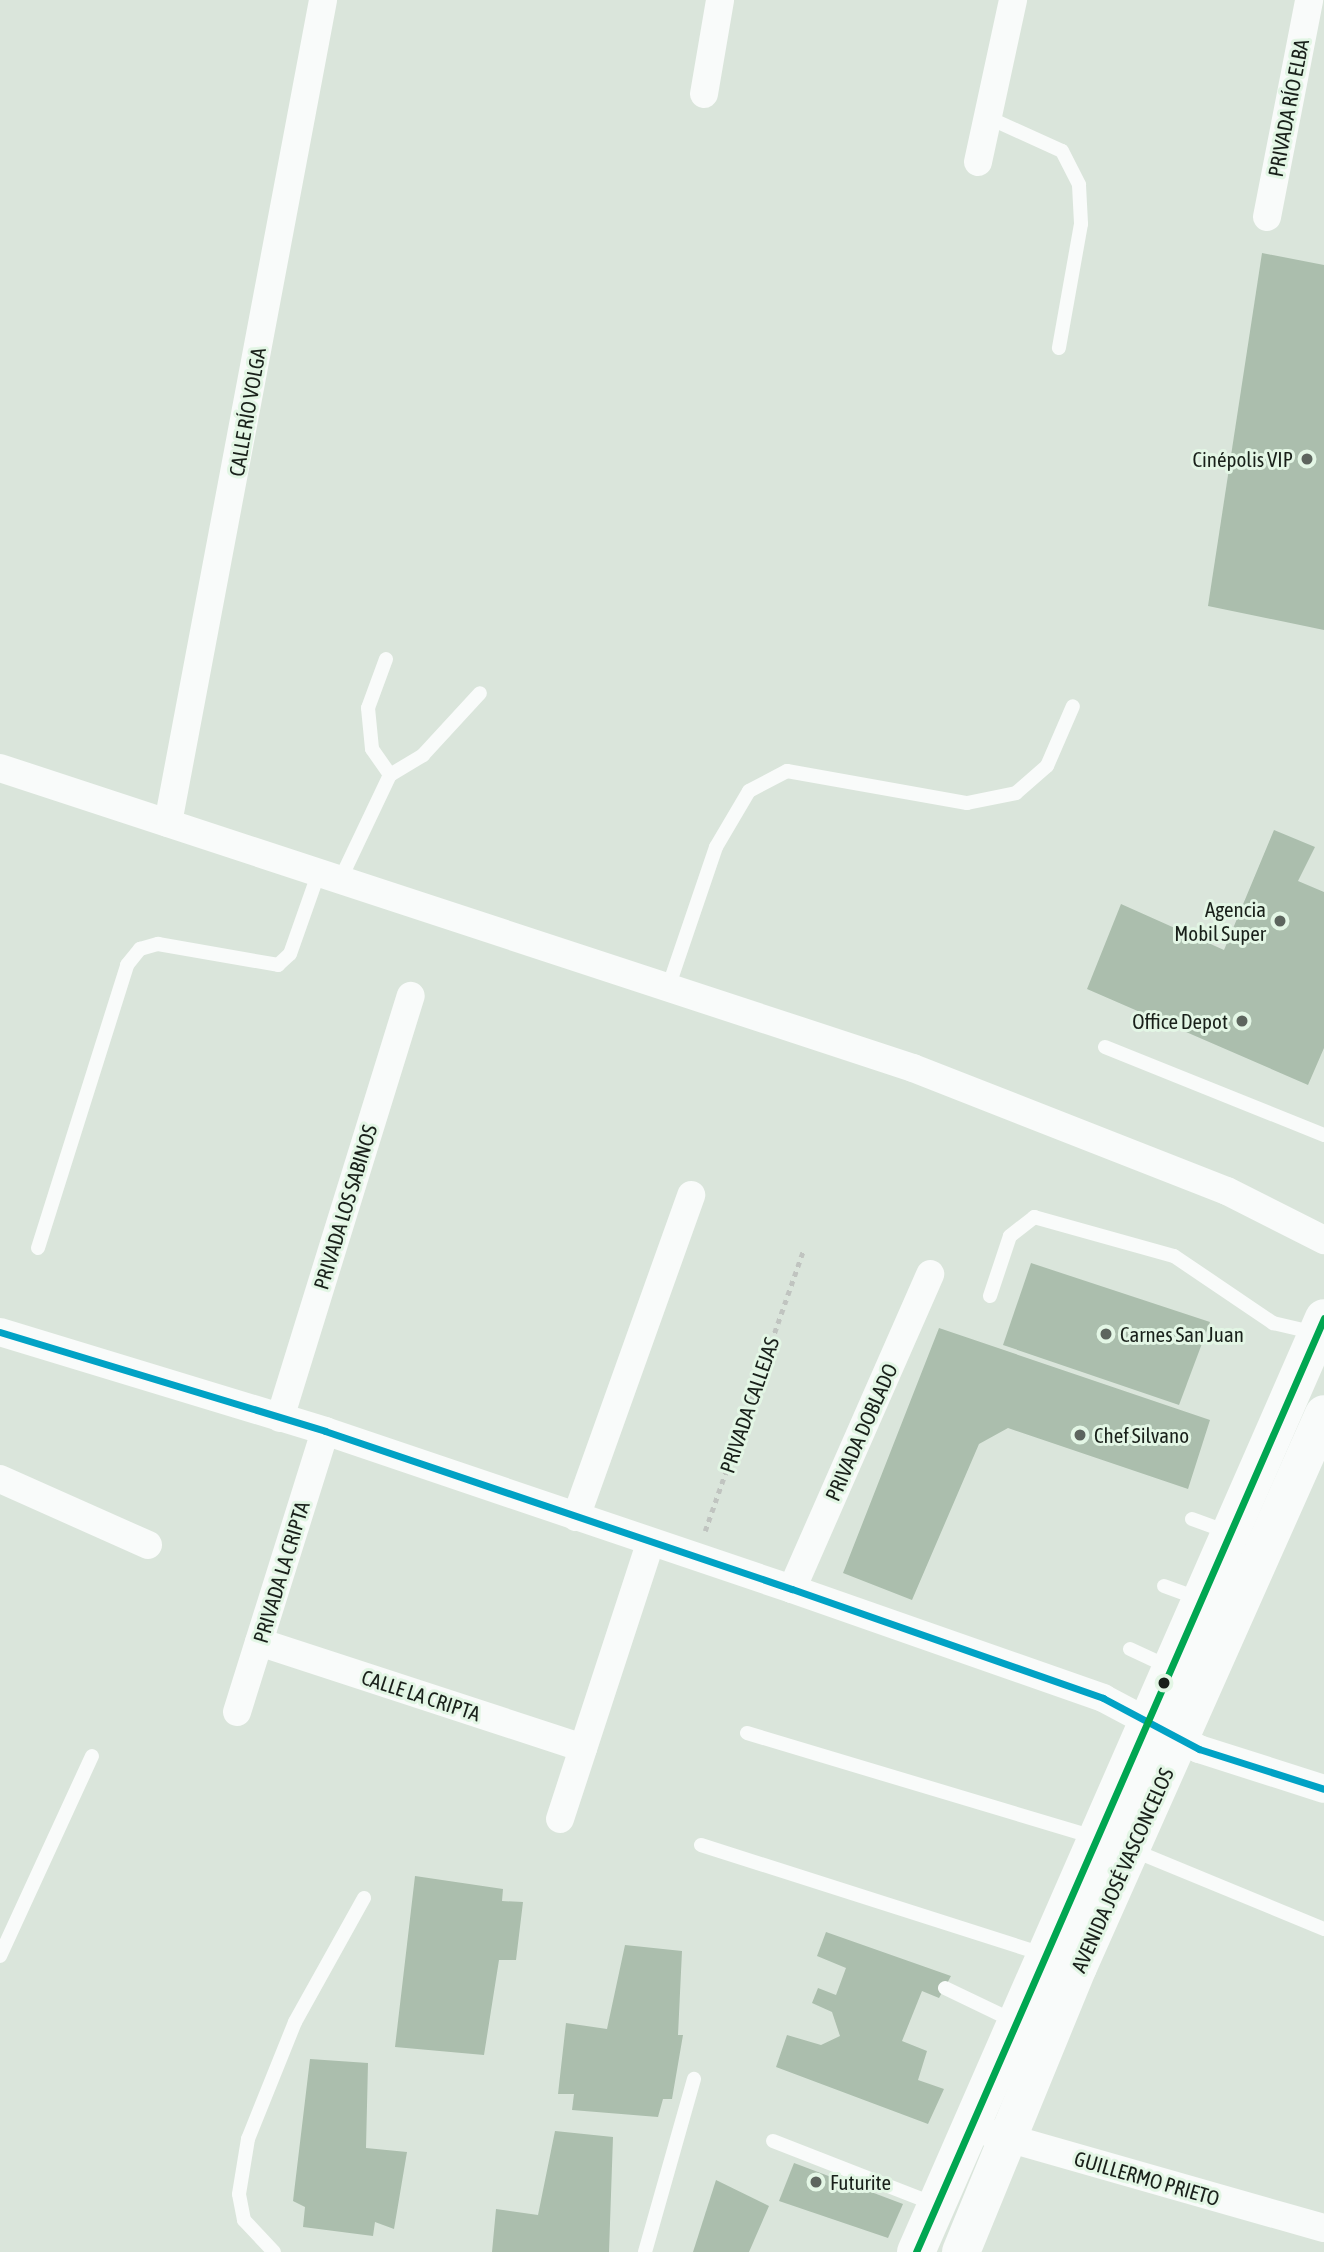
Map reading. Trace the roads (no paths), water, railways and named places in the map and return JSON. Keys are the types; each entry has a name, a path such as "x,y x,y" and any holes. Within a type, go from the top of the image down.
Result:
{"main road":[{"name":"AVENIDA JOSÉ VASCONCELOS","path":"916,2252 956,2220 988,2133 1114,1844 1179,1741 1188,1677 1248,1540 1322,1329"},
{"name":"AVENIDA JOSÉ VASCONCELOS","path":"1248,1540 1324,1414"},
{"name":"AVENIDA JOSÉ VASCONCELOS","path":"1114,1844 1148,1720 1188,1677"},
{"name":"AVENIDA JOSÉ VASCONCELOS","path":"988,2133 1015,2021 1061,1961"}],"street":[{"name":"CALLE RÍO VOLGA","path":"168,824 323,0"},
{"path":"704,94 720,0"},
{"path":"978,162 1013,0"},
{"name":"PRIVADA RÍO ELBA","path":"1267,217 1309,0"},
{"path":"0,768 331,874 913,1068 1227,1191 1324,1240"},
{"name":"PRIVADA LOS SABINOS","path":"280,1418 411,996"},
{"path":"576,1517 691,1195"},
{"name":"PRIVADA DOBLADO","path":"792,1590 930,1274"},
{"path":"0,1332 325,1431 650,1545 792,1590 925,1626 1103,1698 1148,1720 1179,1741 1324,1789"},
{"name":"PRIVADA LA CRIPTA","path":"237,1712 325,1431"},
{"path":"0,1479 148,1545"},
{"path":"560,1819 650,1545"},
{"name":"CALLE LA CRIPTA","path":"259,1642 583,1748"},
{"name":"GUILLERMO PRIETO","path":"988,2133 1324,2228"}],"lane":[{"path":"987,117 1062,151 1079,185 1081,224 1059,348"},
{"path":"386,659 368,708 372,749 390,775"},
{"path":"38,1248 127,965 141,949 158,944 278,965 290,954 331,874 390,775 423,755 480,694"},
{"path":"668,988 716,847 749,791 787,771 967,803 1016,793 1047,766 1073,706"},
{"path":"1105,1047 1323,1131"},
{"path":"990,1296 1010,1236 1034,1217 1174,1256 1273,1323 1322,1329"},
{"path":"1192,1519 1248,1540"},
{"path":"1164,1586 1220,1606"},
{"path":"1130,1649 1188,1677"},
{"path":"747,1733 1114,1844 1324,1929"},
{"path":"0,1956 92,1756"},
{"path":"701,1845 1061,1961"},
{"path":"274,2252 244,2220 239,2194 248,2139 295,2022 364,1898"},
{"path":"945,1988 1015,2021"},
{"path":"645,2252 694,2079"},
{"path":"773,2141 956,2220"}],"place":[{"name":"Cinépolis VIP","path":"1307,459"},
{"name":"Agencia Mobil Super","path":"1280,921"},
{"name":"Office Depot","path":"1242,1021"},
{"name":"Carnes San Juan","path":"1106,1334"},
{"name":"Chef Silvano","path":"1080,1435"},
{"name":"Futurite","path":"816,2182"}]}
